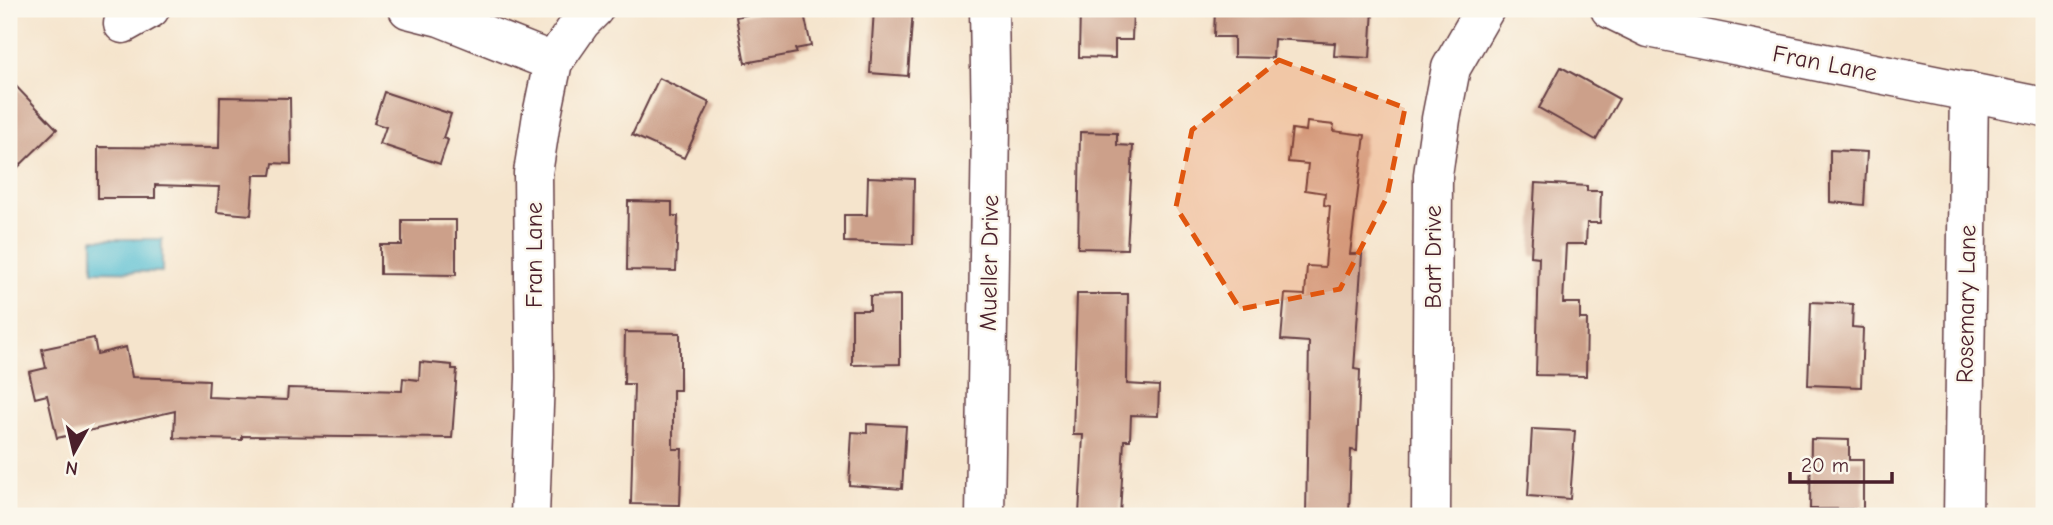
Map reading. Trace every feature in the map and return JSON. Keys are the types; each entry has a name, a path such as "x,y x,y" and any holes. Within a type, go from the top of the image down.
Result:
{"street":[{"path":"408,9 440,18 553,62"},
{"name":"Fran Lane","path":"530,516 535,378 534,173 553,62 593,9"},
{"name":"Mueller Drive","path":"985,516 991,126 989,9"},
{"name":"Bart Drive","path":"1431,516 1433,175 1451,68 1485,9"},
{"name":"Fran Lane","path":"1610,9 1649,28 2044,107"},
{"name":"Rosemary Lane","path":"1963,516 1969,91"}],"highlighted area":[{"path":"1279,60 1405,108 1387,197 1340,289 1240,309 1176,207 1192,130"}],"water":[{"path":"93,239 162,239 162,272 93,271"}],"building":[{"path":"775,9 803,9 811,46 795,49 797,53 745,63 736,17"},
{"path":"874,9 913,9 908,76 870,73"},
{"path":"1080,9 1133,9 1132,40 1115,40 1115,58 1079,57"},
{"path":"1215,9 1373,9 1370,58 1334,56 1335,43 1274,39 1273,58 1234,57 1234,37 1214,37"},
{"path":"1561,67 1619,99 1596,140 1539,108"},
{"path":"659,78 710,103 684,158 632,135"},
{"path":"9,79 57,129 9,176"},
{"path":"384,92 451,114 443,138 448,140 440,164 380,144 386,127 374,123"},
{"path":"220,97 290,98 291,164 273,163 271,175 254,175 251,215 217,212 219,187 155,185 155,198 98,198 98,147 219,148"},
{"path":"1307,122 1334,125 1333,131 1365,135 1350,254 1362,254 1354,369 1360,370 1357,451 1351,450 1349,516 1306,516 1309,342 1281,340 1285,294 1305,295 1307,266 1325,267 1330,206 1324,205 1325,193 1305,190 1308,164 1288,162 1292,129 1306,131"},
{"path":"1080,132 1117,133 1117,145 1133,146 1127,249 1078,248"},
{"path":"1830,150 1867,152 1864,205 1830,202"},
{"path":"868,177 914,179 913,244 844,242 844,215 867,215"},
{"path":"1535,183 1587,186 1587,191 1601,191 1600,223 1587,223 1586,244 1566,244 1563,303 1580,303 1580,319 1587,319 1586,376 1536,375 1539,257 1531,256"},
{"path":"628,201 672,202 672,216 678,216 676,271 627,270"},
{"path":"402,220 456,220 456,275 380,274 380,245 402,245"},
{"path":"1077,294 1128,294 1127,384 1159,386 1158,416 1131,415 1130,440 1124,440 1120,516 1079,516 1083,435 1073,435"},
{"path":"900,295 900,364 852,365 852,310 870,310 870,296"},
{"path":"1811,302 1853,304 1852,327 1863,328 1861,387 1808,385"},
{"path":"625,332 680,333 680,390 673,390 673,449 682,449 680,505 631,504 634,384 624,384"},
{"path":"94,338 97,354 126,347 132,377 209,380 208,397 287,400 288,388 402,391 403,378 419,380 420,362 452,365 452,369 457,369 452,438 174,438 175,411 57,438 47,395 35,398 29,372 46,368 42,349"},
{"path":"867,424 906,426 902,489 849,485 852,432 867,433"},
{"path":"1532,429 1575,431 1570,499 1528,496"},
{"path":"1811,439 1849,440 1849,460 1863,460 1863,509 1810,509"}]}
